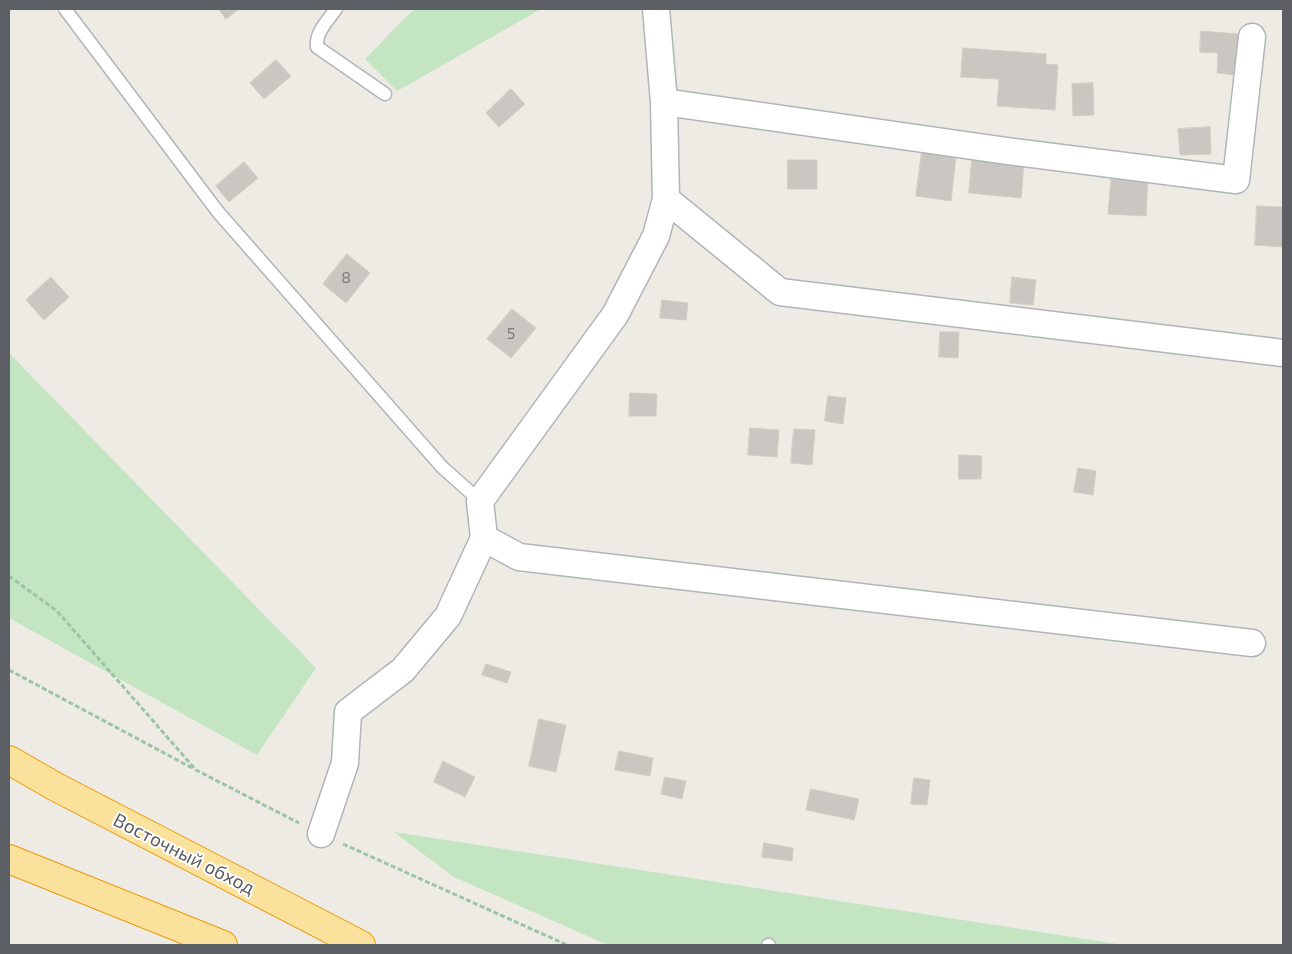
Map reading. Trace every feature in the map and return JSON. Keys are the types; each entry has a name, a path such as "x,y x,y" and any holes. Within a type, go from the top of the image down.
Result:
{"highway":[{"name":"Восточный обход","path":"9,760 56,787 361,945"},
{"path":"9,859 222,945"}],"street":[{"path":"321,834 345,763 348,712 403,670 448,616 484,538 480,501 615,315 656,236 666,199 664,102 656,9"},
{"path":"664,102 1007,151 1236,180 1252,37"},
{"path":"666,199 780,292 1283,353"},
{"path":"484,538 518,557 1252,643"}],"lane":[{"path":"65,9 218,212 442,467 480,501"},
{"path":"336,9 318,34 316,40 317,47 385,94"}],"path":[{"path":"9,576 57,611 196,770"},
{"path":"9,670 196,770 321,834 567,945"}],"green space":[{"path":"414,9 541,9 397,91 365,59"},
{"path":"9,353 316,668 257,755 9,618"},
{"path":"394,832 1124,945 608,945 454,877"}],"building":[{"path":"219,9 239,9 226,19"},
{"path":"1201,31 1239,34 1236,75 1217,73 1218,53 1200,52"},
{"path":"963,48 1046,54 1046,64 1058,65 1055,110 997,106 999,79 961,77"},
{"path":"276,60 291,76 264,99 250,83"},
{"path":"1093,83 1094,115 1073,116 1072,84"},
{"path":"511,89 525,104 499,127 486,113"},
{"path":"1210,127 1211,154 1180,155 1178,129"},
{"path":"922,152 956,157 951,201 916,196"},
{"path":"972,159 1024,164 1021,198 969,193"},
{"path":"788,160 817,160 817,189 788,189"},
{"path":"244,162 258,178 229,202 216,186"},
{"path":"1121,175 1148,177 1146,216 1108,214 1111,179 1121,180"},
{"path":"1257,206 1283,207 1283,247 1255,245"},
{"path":"347,254 370,273 346,303 323,284"},
{"path":"51,277 69,297 44,320 26,300"},
{"path":"1012,277 1036,280 1033,305 1010,303"},
{"path":"662,300 688,303 686,320 660,318"},
{"path":"512,309 536,328 511,358 487,339"},
{"path":"940,332 959,332 958,358 939,357"},
{"path":"630,393 657,394 656,416 629,416"},
{"path":"828,396 846,398 843,424 825,421"},
{"path":"750,428 779,430 777,457 748,455"},
{"path":"794,429 815,430 812,465 791,463"},
{"path":"959,455 982,456 981,479 959,479"},
{"path":"1078,468 1096,471 1093,495 1074,492"},
{"path":"486,664 511,672 507,683 482,675"},
{"path":"539,719 566,725 556,772 529,766"},
{"path":"619,751 653,758 650,776 615,770"},
{"path":"443,761 475,777 465,797 434,782"},
{"path":"665,777 686,781 682,799 661,794"},
{"path":"914,778 930,780 927,805 911,804"},
{"path":"811,789 859,799 854,820 806,810"},
{"path":"764,843 793,848 792,861 762,857"}]}
